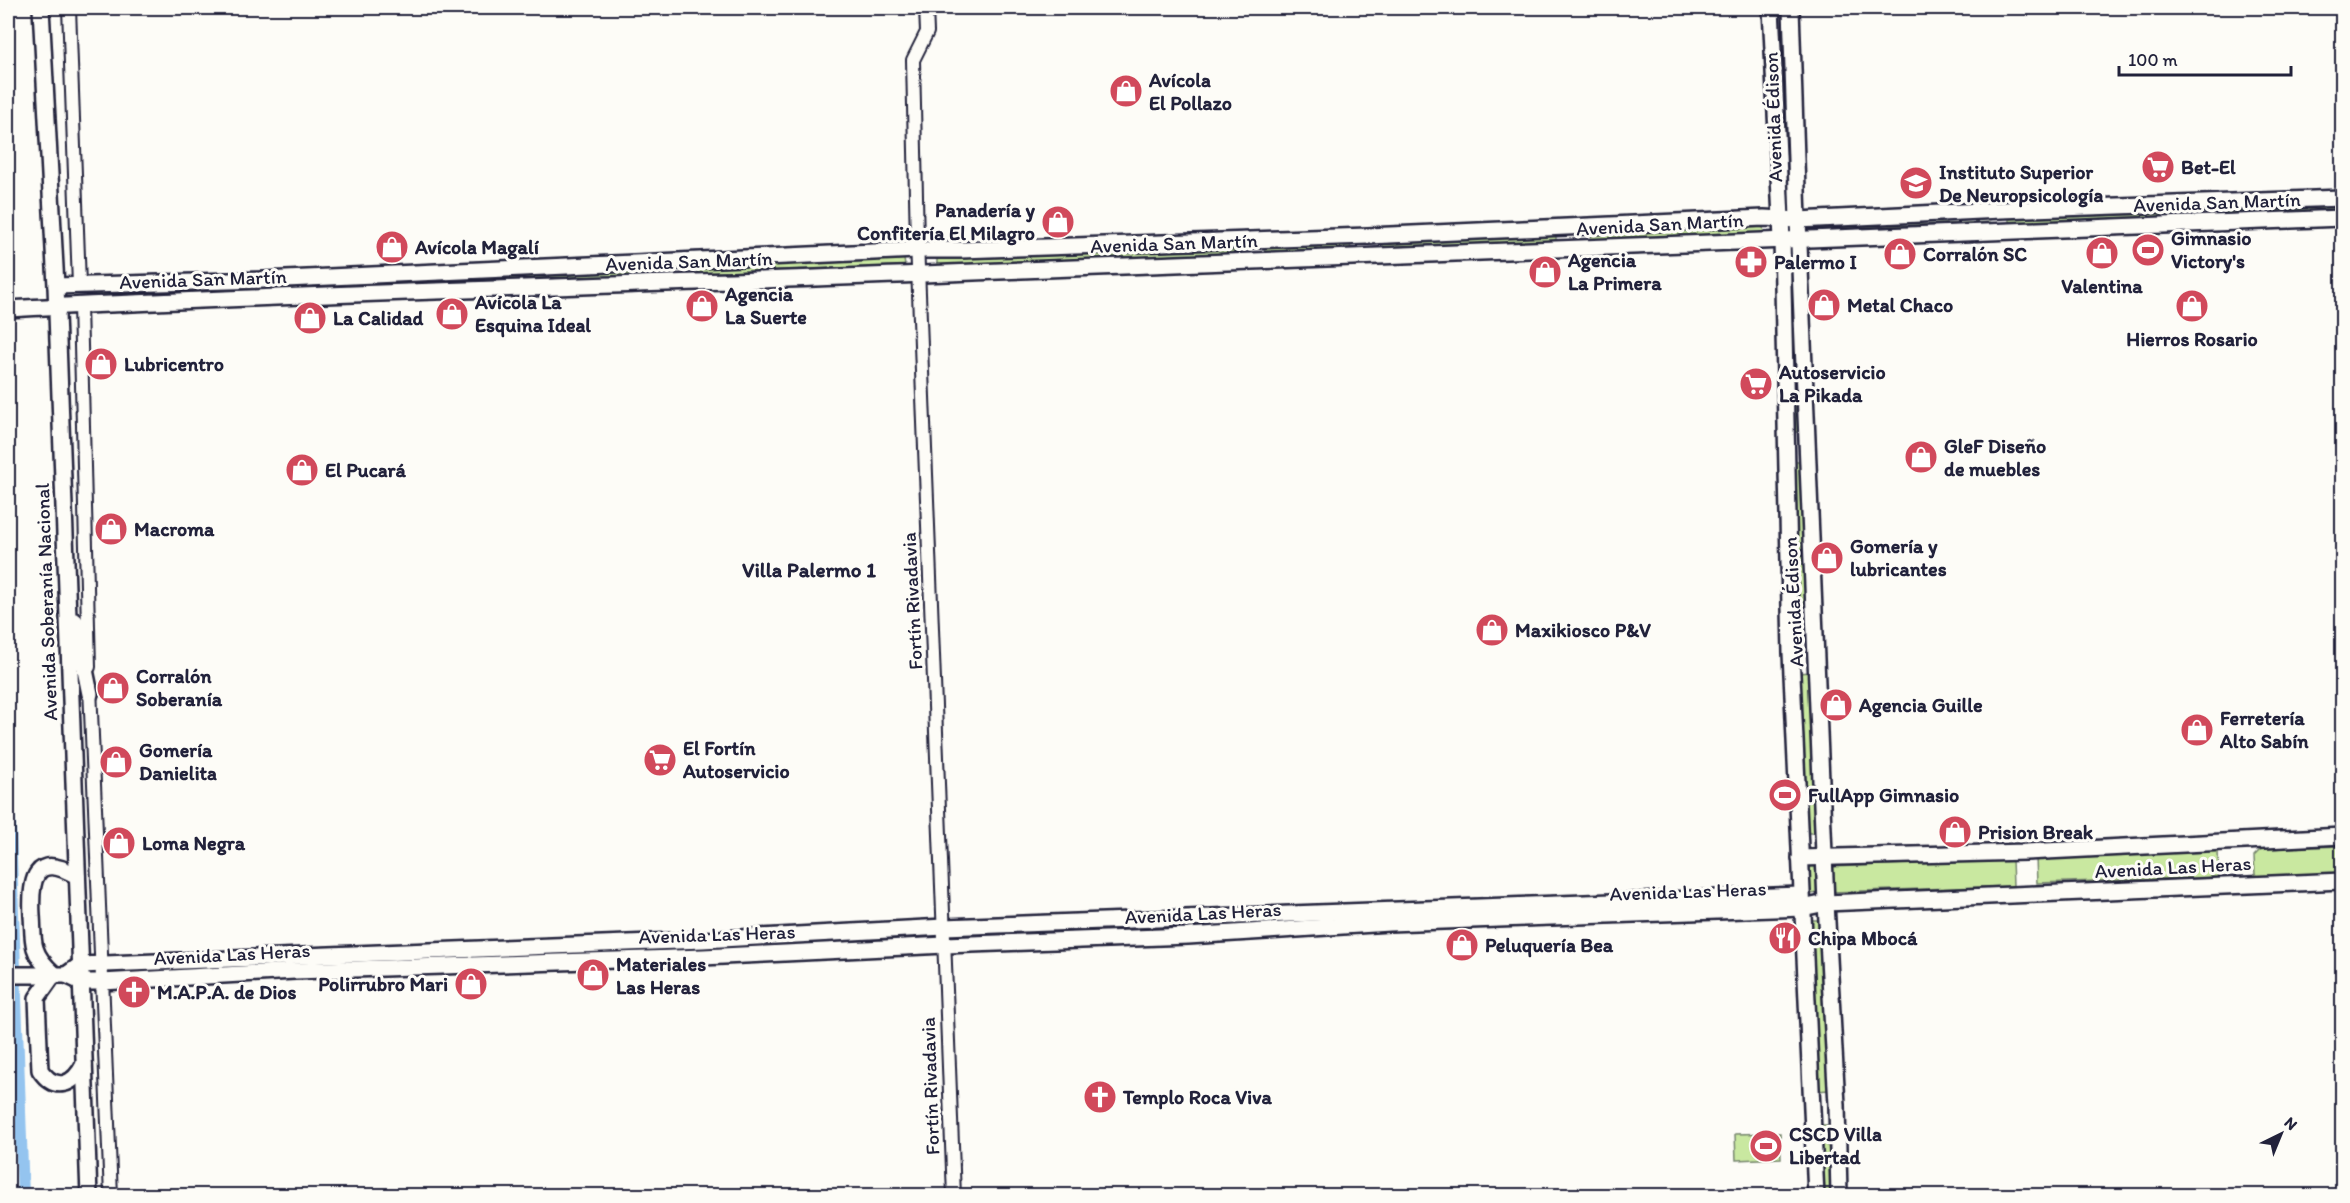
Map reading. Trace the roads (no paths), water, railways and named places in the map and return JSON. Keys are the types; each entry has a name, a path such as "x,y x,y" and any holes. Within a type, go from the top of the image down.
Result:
{"main road":[{"name":"Avenida Soberanía Nacional","path":"41,8 56,286 89,1196"},
{"name":"Avenida Édison","path":"1772,8 1782,240 1786,468 1801,902 1816,1196"},
{"name":"Avenida Édison","path":"1791,8 1839,1196"},
{"name":"Avenida San Martín","path":"56,286 264,280 917,250 1291,239 1781,218 1798,220 2001,210 2343,198"},
{"name":"Avenida San Martín","path":"8,309 264,296 448,292 2343,218"},
{"name":"Avenida Soberanía Nacional","path":"79,285 80,305"},
{"path":"66,578 90,694"},
{"name":"Avenida Las Heras","path":"1800,858 2026,852 2343,836"},
{"path":"60,975 39,959 35,948 32,881 39,872 51,866 62,868 77,876"},
{"name":"Avenida Las Heras","path":"80,965 680,941 944,927 1826,903 2343,881"},
{"name":"Avenida Las Heras","path":"8,975 31,973 60,975 81,982 102,982 295,971 703,957 1188,936 1389,922 1801,902"},
{"path":"80,965 60,975 37,998 40,1070 46,1079 63,1084 72,1082 79,1075 84,1064"}],"street":[{"name":"Avenida Soberanía Nacional","path":"69,8 79,285"},
{"name":"Fortín Rivadavia","path":"926,8 927,32 913,60 917,250 954,1196"},
{"name":"Avenida Soberanía Nacional","path":"80,305 90,694 111,1196"}],"waterway":[{"path":"8,772 23,1196"}],"place":[{"name":"Avícola El Pollazo","path":"1126,91"},
{"name":"Bet-El","path":"2158,167"},
{"name":"Instituto Superior De Neuropsicología","path":"1916,183"},
{"name":"Panadería y Confitería El Milagro","path":"1058,222"},
{"name":"Avícola Magalí","path":"392,247"},
{"name":"Gimnasio Victory's","path":"2148,250"},
{"name":"Valentina","path":"2102,253"},
{"name":"Corralón SC","path":"1900,254"},
{"name":"Palermo I","path":"1751,262"},
{"name":"Agencia La Primera","path":"1545,272"},
{"name":"Metal Chaco","path":"1824,305"},
{"name":"Agencia La Suerte","path":"702,306"},
{"name":"Hierros Rosario","path":"2192,306"},
{"name":"Avícola La Esquina Ideal","path":"452,314"},
{"name":"La Calidad","path":"310,318"},
{"name":"Lubricentro","path":"101,364"},
{"name":"Autoservicio La Pikada","path":"1756,384"},
{"name":"GleF Diseño de muebles","path":"1921,457"},
{"name":"El Pucará","path":"302,470"},
{"name":"Macroma","path":"111,529"},
{"name":"Gomería y lubricantes","path":"1827,558"},
{"name":"Maxikiosco P&V","path":"1492,630"},
{"name":"Corralón Soberanía","path":"113,688"},
{"name":"Agencia Guille","path":"1836,705"},
{"name":"Ferretería Alto Sabín","path":"2197,730"},
{"name":"El Fortín Autoservicio","path":"660,760"},
{"name":"Gomería Danielita","path":"116,762"},
{"name":"FullApp Gimnasio","path":"1785,795"},
{"name":"Prision Break","path":"1955,832"},
{"name":"Loma Negra","path":"119,843"},
{"name":"Chipa Mbocá","path":"1785,938"},
{"name":"Peluquería Bea","path":"1462,945"},
{"name":"Materiales Las Heras","path":"593,975"},
{"name":"Polirrubro Mari","path":"471,984"},
{"name":"M.A.P.A. de Dios","path":"134,992"},
{"name":"Templo Roca Viva","path":"1100,1097"},
{"name":"CSCD Villa Libertad","path":"1766,1146"}],"district":[{"name":"Villa Palermo 1","path":"809,569"}]}
